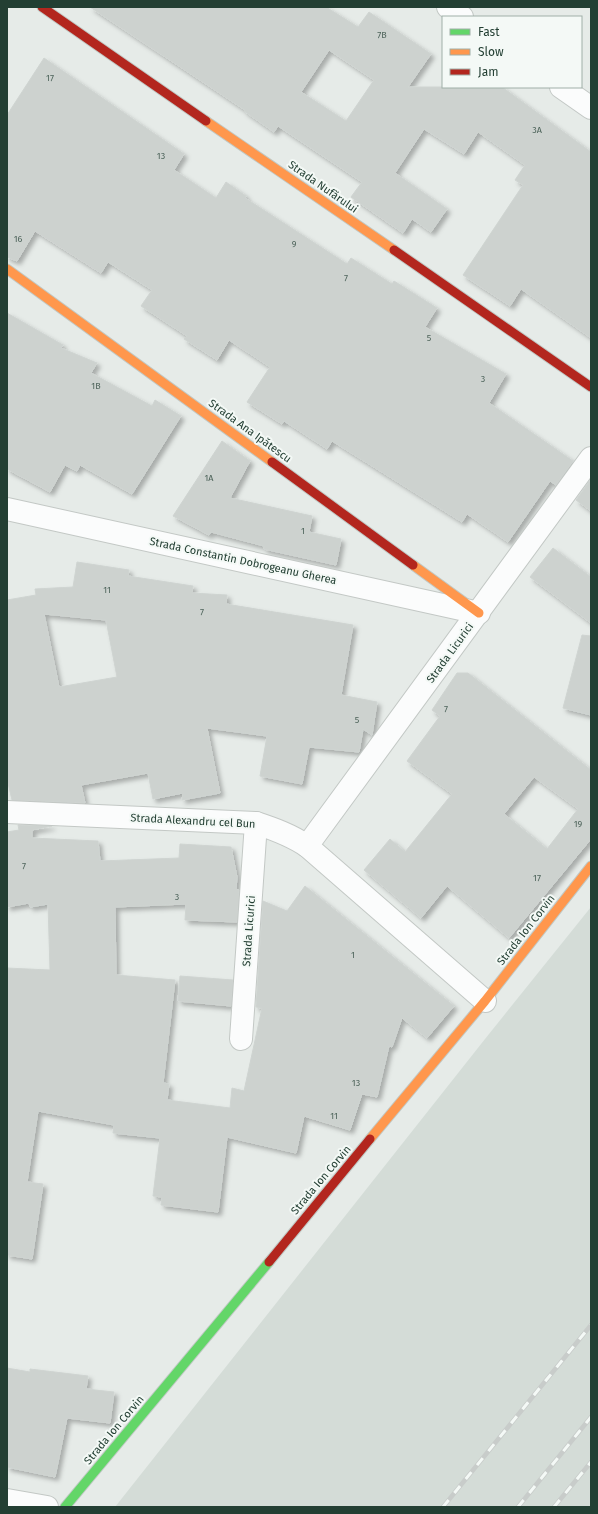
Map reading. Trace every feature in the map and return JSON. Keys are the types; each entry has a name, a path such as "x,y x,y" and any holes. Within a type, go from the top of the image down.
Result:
{"street":[{"name":"Strada Nufărului","path":"42,7 591,387"},
{"path":"448,7 461,16"},
{"path":"562,88 591,108"},
{"name":"Strada Ana Ipătescu","path":"7,269 479,612"},
{"name":"Strada Licurici","path":"307,846 591,458"},
{"name":"Strada Constantin Dobrogeanu Gherea","path":"7,509 479,612"},
{"name":"Strada Alexandru cel Bun","path":"7,812 256,823 296,838 485,1001"},
{"name":"Strada Licurici","path":"241,1039 256,823"},
{"name":"Strada Ion Corvin","path":"65,1507 485,1001 591,866"},
{"path":"7,1500 47,1507"}],"shaded area":[{"path":"591,907 591,1507 115,1507 485,1039"}],"building":[{"path":"90,7 326,7 358,27 369,12 431,54 408,87 503,88 591,152 591,338 521,289 510,306 463,275 523,185 515,180 525,165 478,132 464,154 424,129 395,173 447,209 431,232 412,219 403,233 351,197 362,182 278,126 274,132 244,111 245,110","holes":["329,50 374,80 346,121 301,92"]},
{"path":"44,58 184,154 174,170 216,198 226,182 246,196 245,198 347,264 351,258 392,284 394,281 437,308 425,327 506,374 489,403 573,461 556,485 550,481 508,542 467,514 462,522 332,441 327,449 284,421 282,424 247,402 270,367 229,340 217,360 184,339 187,336 141,306 152,290 108,262 101,273 35,231 17,261 7,257 7,115"},
{"path":"7,313 63,345 61,348 97,363 91,373 152,406 155,400 181,416 132,494 80,465 77,471 65,465 50,492 7,469"},
{"path":"222,441 250,461 230,498 312,516 309,532 341,539 336,565 264,549 264,546 211,532 209,535 173,516"},
{"path":"591,479 591,511 576,500"},
{"path":"553,548 591,577 591,623 530,577"},
{"path":"77,562 129,570 128,576 193,586 192,593 227,595 226,604 353,625 341,695 377,702 372,735 363,729 359,752 309,747 302,784 260,776 267,736 207,728 220,793 182,800 183,793 153,799 148,773 81,785 85,803 12,800 7,779 7,600 36,595 35,589 73,587","holes":["44,614 106,620 117,677 59,687"]},
{"path":"582,635 591,636 591,715 563,708"},
{"path":"457,673 468,673 591,770 591,839 509,938 447,886 421,918 364,870 390,839 405,852 452,794 407,761 440,716 432,710","holes":["534,777 578,809 547,849 504,814"]},
{"path":"18,825 52,826 32,830 32,838 98,841 100,861 179,858 180,844 231,847 237,877 236,889 239,890 237,922 185,920 186,904 115,907 116,975 175,980 163,1083 169,1084 167,1100 230,1108 232,1088 244,1091 262,1008 256,1007 263,901 287,911 305,886 454,1006 427,1038 402,1018 392,1047 389,1046 377,1097 362,1094 350,1130 304,1116 296,1153 227,1137 218,1212 161,1205 162,1197 153,1196 160,1138 113,1133 114,1125 38,1111 27,1182 43,1184 32,1259 7,1255 7,968 50,970 48,904 30,907 29,903 7,907 7,832 19,830"},
{"path":"180,976 233,980 231,1006 178,1001"},
{"path":"7,1368 30,1372 30,1369 88,1376 86,1389 114,1392 110,1423 67,1418 55,1477 7,1467"}],"railway":[{"path":"443,1507 591,1325"},
{"path":"518,1507 591,1417"},
{"path":"554,1507 591,1462"}],"traffic: fast":[{"path":"65,1507 269,1262"}],"traffic: slow":[{"path":"206,121 394,250"},
{"path":"7,269 272,462"},
{"path":"413,565 479,613"},
{"path":"370,1139 485,1001 591,866"}],"traffic: jam":[{"path":"42,7 206,121"},
{"path":"394,250 591,387"},
{"path":"272,462 413,565"},
{"path":"269,1262 370,1139"}]}
